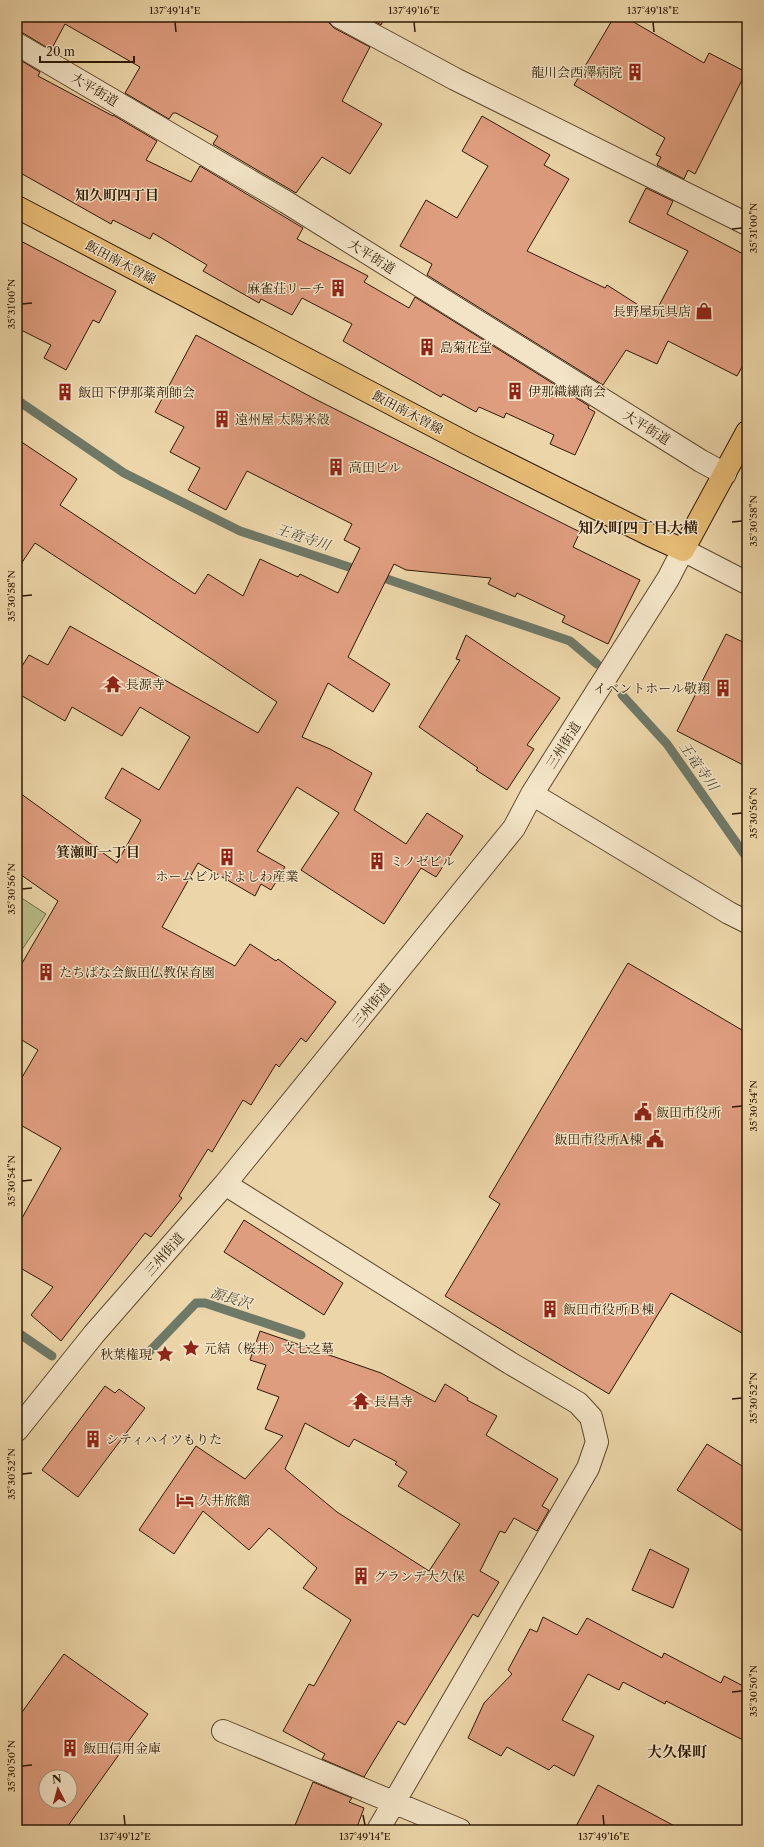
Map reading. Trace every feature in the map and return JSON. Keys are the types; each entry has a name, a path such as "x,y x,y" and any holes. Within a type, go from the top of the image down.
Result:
{"main road":[{"name":"飯田南木曽線","path":"17,207 468,444 684,550"},
{"path":"684,550 747,432"}],"street":[{"path":"340,17 455,79 747,224"},
{"name":"大平街道","path":"17,44 286,202 701,461 725,474"},
{"path":"684,550 747,583"},
{"name":"三州街道","path":"17,1430 94,1334 225,1184 514,828 532,794 668,579 684,550"},
{"path":"532,794 729,913 747,922"},
{"path":"225,1184 510,1363 578,1402 591,1418 597,1442 588,1468 378,1830"},
{"path":"223,1731 394,1801 460,1830"}],"green space":[{"path":"17,895 46,914 17,957"}],"building":[{"path":"17,17 328,17 329,23 334,28 370,47 342,101 382,124 350,174 322,157 296,193 213,144 218,136 176,113 173,113 169,119 125,93 140,67 65,24 51,50 23,33 17,32"},
{"path":"366,17 385,17 381,25"},
{"path":"614,17 625,17 704,63 709,53 746,72 695,174 688,170 684,179 657,165 661,157 656,155 665,138 574,85"},
{"path":"17,58 40,72 38,76 113,115 157,141 146,160 191,182 200,166 303,228 297,239 368,276 364,282 409,308 415,297 589,406 588,408 595,412 575,455 550,444 554,435 506,413 504,418 479,407 476,412 443,394 441,397 343,341 352,324 302,298 292,315 261,299 259,303 203,271 207,265 153,233 150,239 113,220 111,224 17,171"},
{"path":"482,116 550,155 544,165 569,179 527,251 605,288 607,285 654,315 688,251 629,222 646,188 673,201 667,214 747,256 747,358 737,376 668,341 657,364 626,350 603,385 427,275 432,264 400,246 426,200 457,218 488,166 462,151"},
{"path":"17,239 116,291 99,323 93,320 66,370 44,358 51,345 17,328"},
{"path":"196,335 313,398 580,532 573,547 640,580 608,644 562,622 565,616 517,593 515,597 488,584 491,578 406,570 394,564 348,657 390,684 373,712 328,683 302,737 330,749 372,773 354,810 406,844 427,813 463,836 436,877 421,868 384,924 301,870 339,813 297,787 257,851 285,867 271,890 261,884 255,896 198,863 162,927 235,966 250,944 276,961 278,959 336,1002 306,1042 301,1038 279,1067 276,1064 251,1105 243,1100 212,1152 208,1149 179,1196 182,1198 151,1237 145,1233 61,1341 31,1315 53,1287 17,1266 17,1227 61,1148 17,1123 17,1086 38,1050 17,1037 17,972 58,901 17,872 17,791 117,863 141,820 105,798 122,768 159,790 190,737 140,707 122,736 72,707 65,721 17,693 17,674 29,655 48,665 70,626 258,733 277,702 35,543 17,570 17,439 77,479 60,505 195,594 208,574 243,596 260,559 298,577 300,574 338,593 360,548 344,540 352,524 247,471 226,510 188,490 200,468 170,452 184,427 155,412"},
{"name":"イベントホール敬翔","path":"726,634 747,644 747,767 677,731"},
{"path":"466,635 560,698 527,745 534,749 507,790 476,770 478,768 419,727 460,660 456,659"},
{"name":"飯田市役所","path":"628,963 747,1033 747,1336 671,1293 609,1394 445,1296 500,1204 489,1197"},
{"path":"244,1220 343,1283 324,1315 224,1252"},
{"path":"260,1331 381,1373 435,1402 445,1384 468,1398 467,1400 497,1416 486,1435 558,1479 542,1506 549,1510 537,1531 514,1518 505,1533 500,1531 480,1571 499,1582 478,1617 473,1614 405,1725 398,1721 364,1777 322,1759 325,1754 283,1731 309,1684 314,1686 351,1620 303,1588 317,1568 269,1528 249,1550 203,1511 174,1554 139,1530 196,1446 245,1479 283,1436 265,1429 279,1397 257,1389 266,1365 250,1360","holes":["305,1423 349,1447 354,1439 397,1462 395,1464 407,1472 398,1486 460,1524 429,1571 337,1512 285,1469"]},
{"name":"シティハイツもりた","path":"105,1386 115,1393 119,1389 145,1408 78,1497 42,1470"},
{"path":"707,1444 747,1469 747,1534 677,1490"},
{"path":"650,1549 689,1569 673,1608 632,1590"},
{"path":"543,1617 577,1635 587,1618 662,1658 664,1653 721,1683 724,1676 747,1688 747,1742 666,1701 665,1704 623,1682 619,1690 588,1674 562,1720 594,1736 574,1776 554,1765 549,1770 507,1747 501,1756 468,1738 484,1703 512,1674 508,1670 530,1629 537,1632"},
{"name":"飯田信用金庫","path":"64,1654 148,1714 65,1830 17,1830 17,1719"},
{"path":"313,1782 352,1798 349,1802 364,1808 356,1830 293,1830"},
{"path":"598,1785 682,1830 574,1830"}],"waterway":[{"name":"王竜寺川","path":"17,400 124,473 240,531 361,571"},
{"name":"王竜寺川","path":"375,575 570,641 597,664"},
{"name":"王竜寺川","path":"622,695 667,744 747,858"},
{"name":"源長沢","path":"147,1354 196,1303 205,1303 301,1335"},
{"name":"源長沢","path":"17,1332 52,1356"}],"place":[{"name":"龍川会西澤病院","path":"635,72"},
{"name":"麻雀荘リーチ","path":"338,288"},
{"name":"長野屋玩具店","path":"704,311"},
{"name":"島菊花堂","path":"427,347"},
{"name":"伊那織繊商会","path":"515,391"},
{"name":"飯田下伊那薬剤師会","path":"65,392"},
{"name":"遠州屋 太陽米殻","path":"222,419"},
{"name":"高田ビル","path":"336,467"},
{"name":"長源寺","path":"113,684"},
{"name":"イベントホール敬翔","path":"723,688"},
{"name":"ホームビルドよしわ産業","path":"227,857"},
{"name":"ミノゼビル","path":"377,861"},
{"name":"たちばな会飯田仏教保育園","path":"46,972"},
{"name":"飯田市役所","path":"643,1112"},
{"name":"飯田市役所A棟","path":"655,1139"},
{"name":"飯田市役所Ｂ棟","path":"550,1309"},
{"name":"元結（桜井）文七之墓","path":"191,1348"},
{"name":"秋葉権現","path":"165,1354"},
{"name":"長昌寺","path":"361,1401"},
{"name":"シティハイツもりた","path":"93,1439"},
{"name":"久井旅館","path":"185,1500"},
{"name":"グランデ大久保","path":"361,1576"},
{"name":"飯田信用金庫","path":"70,1748"}],"district":[{"name":"知久町四丁目","path":"117,195"},
{"name":"知久町四丁目大横","path":"638,528"},
{"name":"箕瀬町一丁目","path":"98,852"},
{"name":"大久保町","path":"677,1752"}]}
